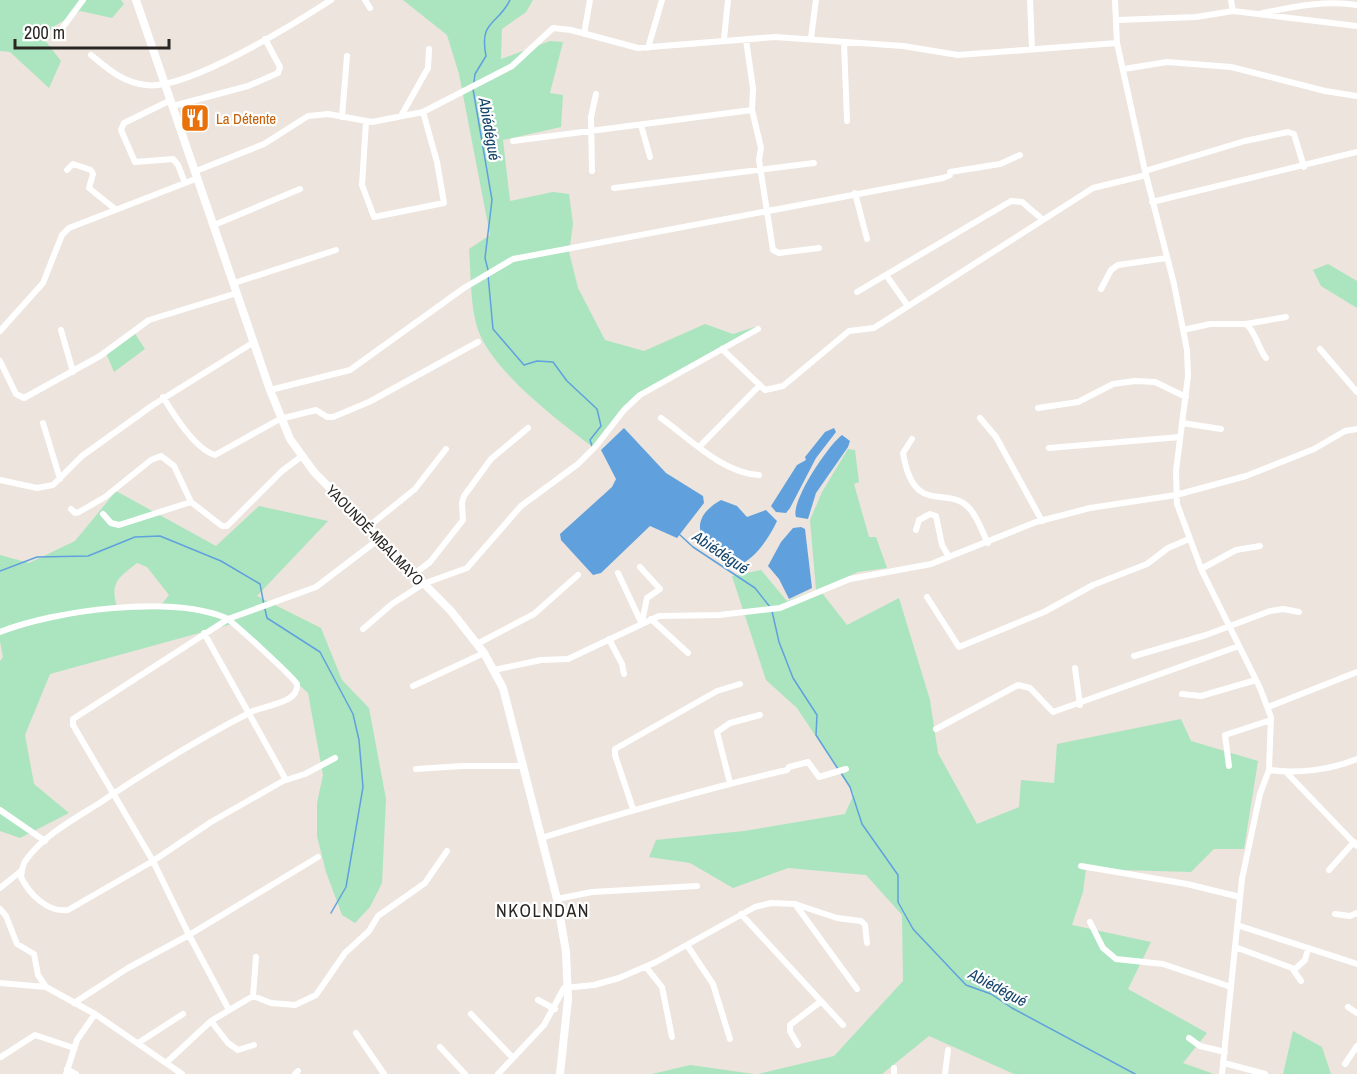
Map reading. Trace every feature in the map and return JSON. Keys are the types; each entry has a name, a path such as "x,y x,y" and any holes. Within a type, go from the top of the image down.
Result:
{"highway":[{"name":"YAOUNDÉ-MBALMAYO","path":"136,0 280,419 302,456 368,528 451,611 484,653 494,670 509,709 524,766 557,900 566,952 567,986 560,1074"}],"street":[{"path":"63,27 83,0"},
{"path":"91,55 115,75 146,86 166,86 266,39 331,0"},
{"path":"365,0 370,8"},
{"path":"584,34 590,0"},
{"path":"648,48 662,0"},
{"path":"724,39 728,0"},
{"path":"811,38 816,0"},
{"path":"1030,0 1032,49"},
{"path":"1115,0 1118,20 1117,43 1145,173 1183,330 1188,376 1180,437 1176,495 1188,539 1256,680 1271,720 1269,771 1260,794 1240,897 1222,1074"},
{"path":"1231,0 1233,11"},
{"path":"1256,14 1345,1 1357,4"},
{"path":"1118,20 1196,17 1233,11 1357,26"},
{"path":"0,331 43,283 62,235 69,228 115,208 186,183 197,175 264,144 308,116 328,114 366,122 423,112 512,66 553,28 648,48 724,39 746,40 775,37 903,46 958,56 1117,43"},
{"path":"186,183 173,159 135,162 121,130 124,123 172,103 248,86 278,73 280,67 266,39"},
{"path":"746,40 753,88 752,110 760,148 760,171 776,253 819,248"},
{"path":"844,42 847,121"},
{"path":"401,116 428,68 429,49"},
{"path":"342,117 347,56"},
{"path":"1124,69 1167,62 1231,67 1325,92 1357,96"},
{"path":"592,171 591,131 596,94"},
{"path":"513,141 752,110"},
{"path":"366,122 362,185 372,214 378,218 444,203 423,112"},
{"path":"641,125 650,157"},
{"path":"722,349 768,390 783,386 849,331 874,328 1093,188 1245,141 1288,132 1293,134 1304,167"},
{"path":"1152,202 1304,167 1357,152"},
{"path":"270,390 350,370 464,288 513,259 943,178 950,175 950,172 1000,164 1020,155"},
{"path":"67,170 73,164 91,170 93,174 89,188 115,208"},
{"path":"614,188 814,164"},
{"path":"214,225 300,189"},
{"path":"855,193 867,239"},
{"path":"857,292 1011,201 1022,202 1042,219"},
{"path":"234,283 336,250"},
{"path":"1101,289 1111,270 1118,265 1167,258"},
{"path":"886,275 908,306"},
{"path":"0,361 20,398 33,394 73,372 149,320 237,293"},
{"path":"1183,330 1210,324 1246,324 1286,317"},
{"path":"1246,324 1266,358"},
{"path":"363,629 392,604 423,584 467,568 521,506 578,464 624,410 640,395 759,329"},
{"path":"61,330 73,372"},
{"path":"0,480 38,488 53,485 82,456 164,397 254,342"},
{"path":"164,397 183,426 209,453 215,455 280,419 316,410 327,417 333,417 369,402 478,342"},
{"path":"1320,349 1357,392"},
{"path":"1038,408 1078,402 1113,384 1145,380 1185,397"},
{"path":"700,446 760,385"},
{"path":"661,418 728,466 748,474 759,475"},
{"path":"980,418 996,437 1041,521"},
{"path":"44,423 60,479"},
{"path":"1182,423 1221,429"},
{"path":"414,574 430,562 463,520 464,496 491,459 528,428"},
{"path":"494,670 541,660 568,659 651,619 679,614 719,615 780,608 818,595 850,579 931,564 1041,521 1090,508 1176,495 1255,473 1314,449 1345,432 1357,429"},
{"path":"1049,448 1180,437"},
{"path":"912,440 903,453 911,481 922,492 964,504 970,509 988,543"},
{"path":"368,528 415,489 446,449"},
{"path":"71,509 75,513 79,512 105,497 151,460 160,456 174,466 191,502 222,526 227,526 282,471 302,456"},
{"path":"103,514 111,523 119,525 191,502"},
{"path":"916,530 919,520 930,514 936,516 942,545 949,557"},
{"path":"229,1010 153,861 73,725 73,719 228,619 316,587 379,539"},
{"path":"927,597 932,610 959,647 1044,612 1094,585 1148,564 1168,548 1188,539"},
{"path":"1201,569 1236,550 1260,546"},
{"path":"640,567 660,586 660,589 647,598 642,622"},
{"path":"618,573 642,622"},
{"path":"477,644 534,614 578,575"},
{"path":"0,632 99,608 172,605 228,619 297,684 293,695 283,703 268,704 250,712 163,761 45,841 26,860 21,877 25,886 36,898 60,911 68,910 153,861 211,822 286,780 305,774 335,758"},
{"path":"1134,656 1230,627 1270,611 1283,609 1299,612"},
{"path":"651,619 688,653"},
{"path":"204,633 286,780"},
{"path":"609,639 622,664 624,674"},
{"path":"936,729 1018,685 1030,688 1053,712 1080,705 1239,646"},
{"path":"413,686 484,653"},
{"path":"1075,668 1080,705"},
{"path":"1268,707 1357,672"},
{"path":"1182,694 1202,696 1256,680"},
{"path":"633,809 615,749 717,691 740,684"},
{"path":"730,783 717,732 730,723 760,716"},
{"path":"1229,766 1225,735 1271,720"},
{"path":"1269,771 1320,769 1357,759"},
{"path":"542,838 633,809 787,770 789,767 808,762 819,777 846,769"},
{"path":"416,769 524,766"},
{"path":"1286,772 1355,844 1329,870"},
{"path":"0,810 45,841"},
{"path":"253,996 271,1003 295,1005 316,995 345,953 369,932 378,916 425,883 447,851"},
{"path":"74,1003 318,857"},
{"path":"1081,866 1187,884 1240,897"},
{"path":"0,888 22,870"},
{"path":"557,900 592,892 697,886"},
{"path":"498,1074 544,1024 555,1009 561,991 567,986 594,985 646,967 741,914 771,903 795,904 837,918 861,921 865,925 867,943"},
{"path":"795,904 857,989"},
{"path":"0,909 6,916 18,944 34,954 38,975 46,987"},
{"path":"1335,914 1350,916 1357,913"},
{"path":"741,914 843,1025"},
{"path":"1090,922 1103,948 1116,959 1163,964 1231,987"},
{"path":"1237,925 1357,964"},
{"path":"687,945 713,984 730,1039"},
{"path":"1235,947 1294,970 1301,981"},
{"path":"1294,970 1305,960 1308,949"},
{"path":"253,996 256,957"},
{"path":"646,967 662,987 672,1037"},
{"path":"0,983 46,987 95,1014 182,1074"},
{"path":"167,1062 211,1021 253,996"},
{"path":"538,1000 555,1009"},
{"path":"798,1045 790,1031 790,1024 820,1002"},
{"path":"1348,1007 1357,1013"},
{"path":"76,1074 66,1072 74,1048 95,1014"},
{"path":"138,1043 183,1014"},
{"path":"471,1014 513,1058"},
{"path":"211,1021 228,1043 238,1050 254,1045"},
{"path":"356,1033 384,1074"},
{"path":"2,1057 35,1035 74,1048"},
{"path":"1189,1038 1200,1046 1225,1052"},
{"path":"1345,1064 1357,1046"},
{"path":"440,1047 465,1074"},
{"path":"945,1074 948,1050"},
{"path":"1224,1063 1265,1074"}],"green space":[{"path":"0,0 121,0 124,4 112,18 80,11 53,27 44,39 61,61 49,88 10,52 0,51"},
{"path":"403,0 533,0 526,12 502,29 501,59 550,41 563,42 550,93 563,95 561,127 503,140 510,201 553,192 569,194 573,224 569,252 578,288 605,340 644,351 705,324 733,334 755,327 756,330 640,395 594,448 527,394 496,361 477,327 472,298 469,249 490,235 459,74 447,35"},
{"path":"1328,264 1357,281 1357,308 1321,286 1313,270"},
{"path":"134,332 145,349 114,372 106,353"},
{"path":"848,449 855,450 859,482 854,484 869,537 876,537 887,568 858,572 819,589 847,625 899,598 930,700 938,753 977,824 1019,807 1021,780 1054,783 1057,744 1181,719 1191,741 1258,761 1244,849 1214,849 1191,872 1086,869 1083,892 1072,925 1151,942 1128,989 1207,1033 1183,1063 1214,1074 1014,1074 929,1036 882,1074 758,1074 834,1056 903,981 902,915 866,875 788,868 733,888 690,863 649,857 656,840 744,831 845,814 854,794 797,708 766,680 732,576 761,570 787,601 816,590 810,520 822,492"},
{"path":"116,491 216,546 259,506 328,521 257,596 321,628 342,680 369,708 386,799 382,883 370,907 355,923 342,915 326,872 317,836 317,803 323,775 308,693 232,624 50,674 25,735 34,784 69,813 20,838 0,831 0,661 3,657 0,641 0,555 29,563 75,541","holes":["137,563 147,567 169,595 158,609 118,610 114,594 117,582"]},
{"path":"1293,1031 1322,1047 1331,1074 1283,1074"},
{"path":"690,1065 754,1074 652,1074"}],"water":[{"path":"624,428 666,473 703,496 704,503 677,538 650,526 601,573 593,575 561,540 560,534 612,487 616,479 601,450"},
{"path":"834,428 836,432 816,458 790,508 786,513 776,512 771,506 797,465 806,460 805,457 825,432"},
{"path":"842,435 850,441 848,447 816,493 808,519 796,517 796,510 804,487 820,461"},
{"path":"721,500 737,506 747,517 766,510 777,521 761,547 751,558 738,566 702,536 700,530 704,515"},
{"path":"793,528 805,529 812,588 789,599 779,579 768,566 781,542"}],"waterway":[{"name":"Abiédégué","path":"474,82 475,74 486,56 484,44 487,29 510,0"},
{"name":"Abiédégué","path":"473,89 492,200 485,258 488,270"},
{"name":"Abiédégué","path":"488,275 493,329 524,365 537,361 553,362 567,381 597,409 601,426 590,440 592,446"},
{"name":"Abiédégué","path":"679,534 693,547 755,588 770,607"},
{"path":"0,571 37,557 88,556 135,537 160,536 221,561 260,584 264,605"},
{"path":"265,609 267,618 320,652 353,714 359,740 363,787 346,887 331,913"},
{"name":"Abiédégué","path":"772,611 779,642 793,678 817,715 816,735 838,769"},
{"name":"Abiédégué","path":"841,773 850,787 862,824 898,875 898,902 913,929 966,985 991,994 1012,1008 1135,1074"}],"place":[{"name":"La Détente","path":"195,118"}],"district":[{"name":"NKOLNDAN","path":"543,910"}]}
